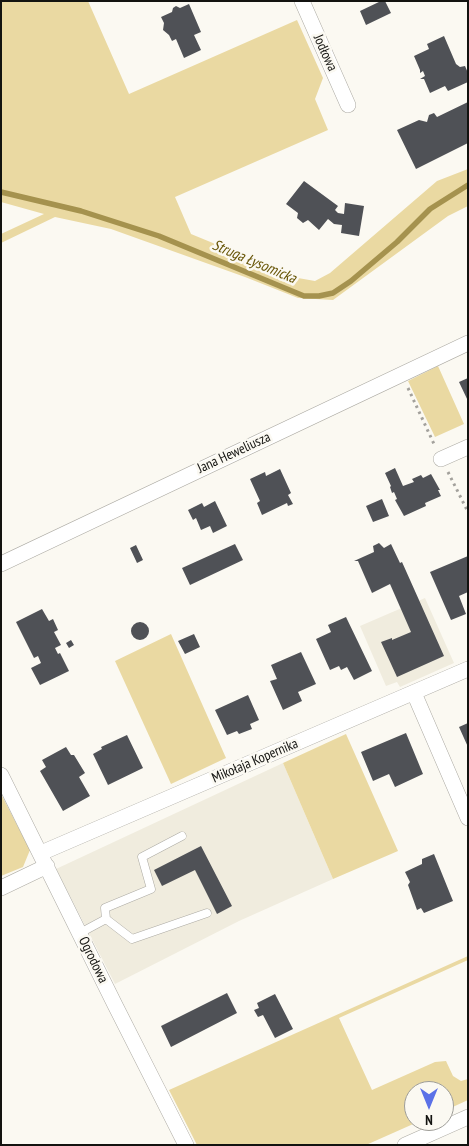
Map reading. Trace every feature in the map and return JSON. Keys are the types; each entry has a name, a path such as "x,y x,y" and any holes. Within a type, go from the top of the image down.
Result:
{"street":[{"name":"Jodłowa","path":"302,1 348,104"},
{"name":"Jana Heweliusza","path":"1,564 468,343"},
{"path":"441,458 468,446"},
{"name":"Mikołaja Kopernika","path":"1,888 44,860 468,669"},
{"path":"414,693 468,818"},
{"name":"Ogrodowa","path":"1,775 186,1145"},
{"path":"405,1145 468,1117"}],"lane":[{"path":"182,836 142,857 151,888 105,908 106,919 132,939 207,913"},
{"path":"80,934 106,919"}],"shaded area":[{"path":"1,1 88,1 129,94 297,20 323,78 315,99 328,130 175,197 191,234 298,278 315,281 330,273 437,181 468,169 468,206 448,216 333,300 298,298 111,229 55,217 1,243 1,234 44,214 1,202"},
{"path":"438,366 464,424 435,437 408,381"},
{"path":"425,598 454,663 400,687 397,682 386,686 360,626"},
{"path":"171,634 226,758 171,784 115,661"},
{"path":"346,734 398,851 333,879 283,763"},
{"path":"283,763 333,879 239,921 115,984 56,869"},
{"path":"1,794 30,850 23,867 1,876"},
{"path":"468,956 468,960 339,1018 372,1090 435,1062 446,1061 453,1076 461,1081 468,1079 468,1100 454,1106 454,1081 404,1081 404,1128 366,1145 197,1145 169,1090"}],"building":[{"path":"385,1 391,13 366,25 360,11"},
{"path":"189,4 201,32 194,35 201,50 184,58 176,39 172,41 163,30 164,23 161,17 172,12 176,6 180,8"},
{"path":"444,36 456,64 460,67 465,66 468,73 468,82 448,91 445,86 430,93 424,79 420,79 425,76 423,71 420,73 414,56 429,49 427,44"},
{"path":"468,102 468,143 416,169 397,130 419,120 427,122 429,115 434,113 437,117"},
{"path":"304,181 338,206 335,210 338,213 344,214 345,203 364,206 359,236 341,233 342,225 334,224 328,219 319,230 308,220 303,223 297,218 298,213 286,204"},
{"path":"468,378 468,401 459,382"},
{"path":"395,468 403,486 414,482 412,479 421,475 423,478 431,474 440,490 438,490 441,496 425,503 426,506 404,516 395,500 397,499 394,492 392,493 385,473"},
{"path":"280,469 291,493 288,495 293,504 288,506 287,503 262,515 257,503 260,501 250,479 265,472 266,476"},
{"path":"382,499 389,516 373,522 366,506"},
{"path":"215,501 227,526 213,533 210,526 201,530 196,518 193,520 188,510 202,503 204,507"},
{"path":"379,543 384,548 391,544 400,563 402,562 444,656 397,677 381,642 392,638 392,640 411,632 390,584 372,593 358,561 354,561 374,552 373,546"},
{"path":"235,544 243,560 190,585 182,568"},
{"path":"136,545 143,560 137,563 130,548"},
{"path":"468,556 468,592 459,596 466,614 451,620 430,572"},
{"path":"42,609 49,621 53,619 58,630 54,632 61,645 55,648 58,654 60,653 69,671 40,685 31,668 41,663 38,656 34,658 16,622"},
{"path":"346,617 372,671 354,680 347,667 341,670 339,666 330,670 316,639 331,632 328,625"},
{"path":"140,622 146,625 149,631 146,637 140,640 134,637 131,631 134,625"},
{"path":"194,634 200,647 185,654 178,641"},
{"path":"71,640 74,645 69,648 66,643"},
{"path":"301,652 316,684 298,692 302,701 283,710 270,681 277,679 271,665"},
{"path":"248,695 259,720 250,724 252,729 239,734 237,731 227,735 215,710"},
{"path":"468,723 468,747 459,727"},
{"path":"406,733 423,774 395,787 389,774 373,781 361,752"},
{"path":"127,735 143,768 108,785 93,754 102,749 101,747"},
{"path":"66,747 71,755 74,755 85,773 79,777 90,796 63,811 40,771 46,767 42,760"},
{"path":"201,846 232,906 217,914 195,870 162,886 154,870"},
{"path":"434,854 453,901 424,913 421,908 417,910 408,885 410,882 405,872 422,864 422,859"},
{"path":"227,993 237,1013 171,1047 161,1026"},
{"path":"275,994 293,1029 275,1038 263,1015 258,1017 254,1010 259,1008 257,1003"}],"waterway":[{"name":"Struga Łysomicka","path":"1,192 81,211 159,236 304,296 319,296 333,293 351,281 397,242 430,209 468,185"}]}
